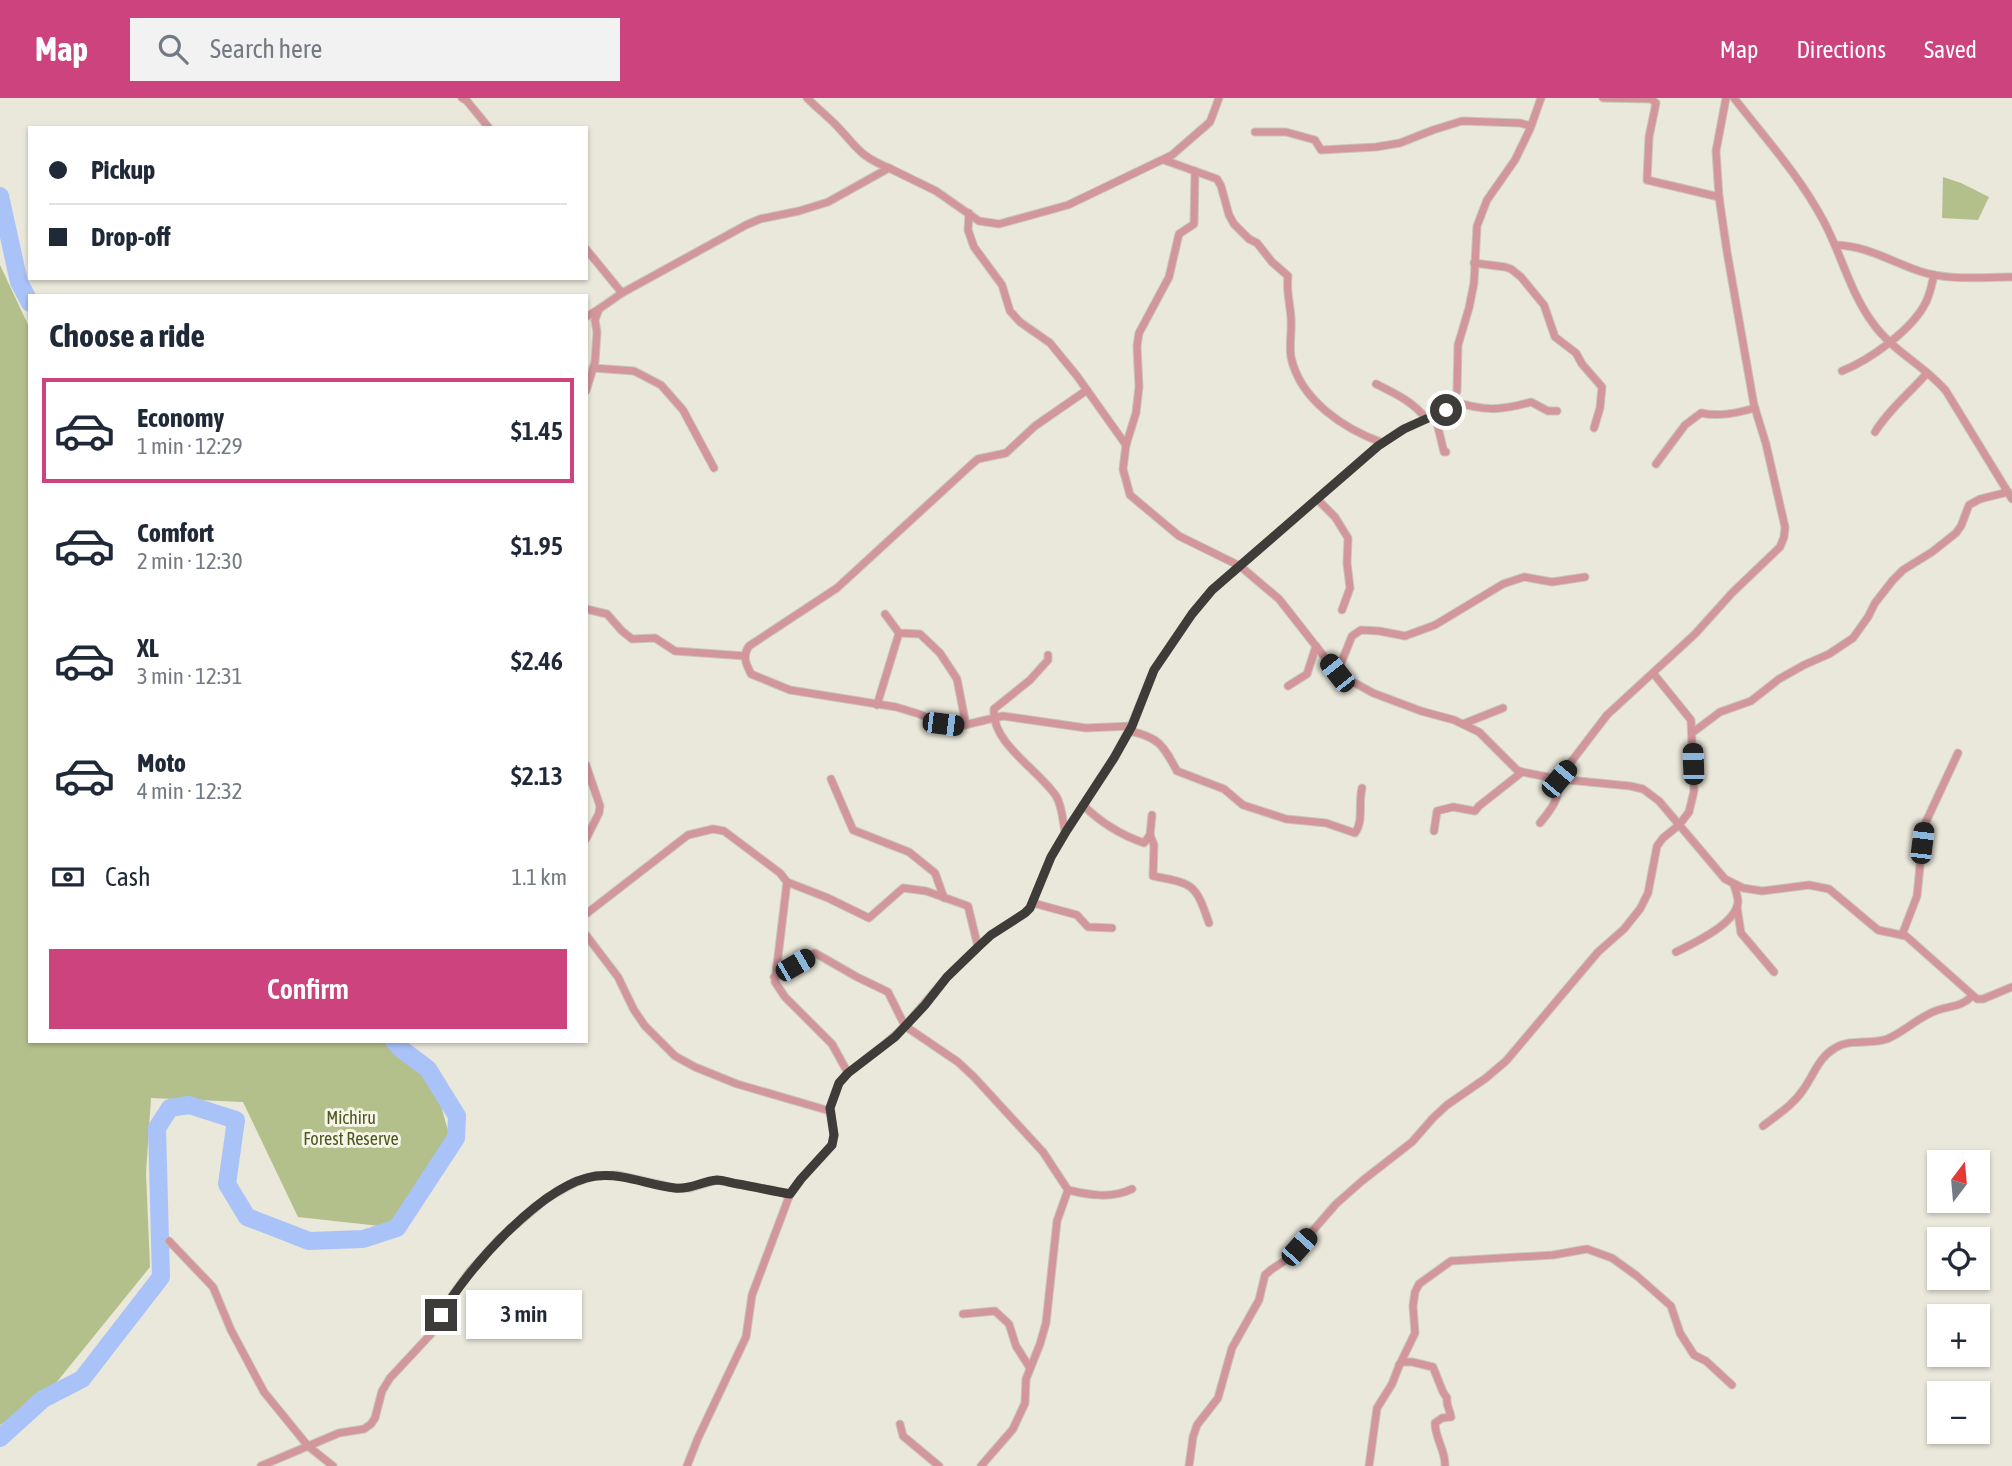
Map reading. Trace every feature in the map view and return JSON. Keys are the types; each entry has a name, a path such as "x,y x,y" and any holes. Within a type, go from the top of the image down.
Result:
{"street":[{"path":"807,98 836,125 859,152 872,161 936,191 979,221 999,224 1068,205 1164,160 1182,148 1208,124 1219,98"},
{"path":"687,1466 746,1337 752,1295 790,1194 832,1145 834,1135 830,1111 834,1093 848,1073 905,1026 947,977 991,935 1025,913 1065,832 1114,758 1130,728 1154,670 1192,614 1212,590 1383,443 1404,429 1446,410 1453,401 1457,391 1458,345 1474,283 1477,226 1483,208 1515,160 1541,98"},
{"path":"1603,98 1651,99 1656,103 1649,137 1647,180 1719,197"},
{"path":"1540,823 1555,801 1560,788 1559,779 1608,715 1695,634 1732,593 1780,547 1784,537 1786,527 1779,492 1755,408 1719,197 1716,150 1726,98"},
{"path":"1692,733 1720,712 1751,701 1779,679 1804,664 1829,654 1853,638 1893,580 1956,533 1969,505 1980,499 2010,496 1946,391 1889,344 1859,304 1836,245 1801,183 1734,98"},
{"path":"466,99 487,126"},
{"path":"1255,132 1286,132 1315,140 1321,150 1340,150 1400,143 1462,121 1520,123 1531,126"},
{"path":"1164,160 1217,179 1222,186 1234,224 1257,243 1288,276 1286,289 1292,335 1290,354 1298,377 1327,412 1360,435 1383,443"},
{"path":"588,316 622,293 760,219 828,202 888,168"},
{"path":"1195,171 1194,224 1179,234 1169,277 1139,333 1136,413 1126,445 1123,468 1130,495 1179,536 1240,566 1279,599 1337,673 1373,693 1479,732 1522,772 1643,789 1659,801 1725,879 1734,885 1762,891 1809,885 1829,889 1878,930 1902,935 1915,943 1972,996 1983,999 2012,987"},
{"path":"969,213 968,230 974,247 1002,285 1010,311 1020,322 1050,343 1126,445"},
{"path":"1836,245 1854,246 1934,275 2012,277"},
{"path":"588,250 622,293"},
{"path":"1474,263 1494,264 1511,269 1544,305 1555,337 1576,353 1602,387 1594,428"},
{"path":"1842,371 1889,344 1925,304 1934,275"},
{"path":"588,384 593,368 597,332 595,320 599,309"},
{"path":"593,368 634,371 661,386 683,410 714,468"},
{"path":"1875,432 1894,406 1927,373"},
{"path":"1376,384 1405,400 1426,419"},
{"path":"1087,390 1035,426 1006,453 978,459 837,587 749,646 745,662 751,674 790,690 895,707 943,724 960,726 993,718 1014,717 1086,728 1130,728 1164,747 1177,771 1224,789 1243,805 1286,820 1326,823 1355,833 1360,827 1362,788"},
{"path":"1453,401 1474,408 1495,410 1531,402 1548,411 1557,411"},
{"path":"1656,464 1685,425 1701,413 1725,414 1755,408"},
{"path":"1435,415 1446,452"},
{"path":"1317,499 1335,517 1348,538 1350,588 1342,610"},
{"path":"1337,673 1352,636 1361,630 1405,636 1435,625 1503,584 1524,577 1552,582 1585,577"},
{"path":"588,609 607,614 632,639 655,638 675,651 745,656"},
{"path":"885,614 899,633"},
{"path":"877,705 899,633"},
{"path":"899,633 920,634 940,653 957,680 966,725"},
{"path":"1288,686 1307,674 1316,646"},
{"path":"1048,655 1048,660 1030,680 994,709 993,718 1002,736 1057,797 1065,832"},
{"path":"1189,1466 1197,1425 1218,1398 1232,1348 1259,1300 1265,1275 1289,1258 1336,1204 1412,1142 1447,1105 1486,1078 1517,1050 1598,952 1624,929 1640,909 1648,893 1657,846 1689,812 1694,791 1691,720 1653,673"},
{"path":"1463,724 1503,708"},
{"path":"1902,935 1917,896 1924,826 1958,753"},
{"path":"588,771 600,806 588,834"},
{"path":"1434,831 1437,811 1453,807 1475,811 1522,772"},
{"path":"831,779 853,830 909,852 935,873 944,898"},
{"path":"1083,805 1095,817 1123,835 1144,843 1150,835"},
{"path":"1152,816 1150,835 1154,845 1153,876 1193,887 1209,923"},
{"path":"588,912 688,835 713,829 724,831 780,873 787,882 869,918 903,888 926,891 968,906 978,947"},
{"path":"787,882 775,982 785,997 832,1044 848,1073"},
{"path":"1734,885 1741,933 1774,972"},
{"path":"1032,903 1077,915 1088,927 1112,929"},
{"path":"1676,951 1704,937 1730,918 1737,906"},
{"path":"588,938 618,977 645,1026 675,1056 737,1084 830,1111"},
{"path":"774,977 815,953 888,992 905,1026 958,1062 974,1077 1043,1152 1068,1190 1102,1196 1132,1189"},
{"path":"1763,1126 1803,1090 1821,1059 1834,1048 1846,1043 1885,1040 1923,1016 1964,1004 1972,996"},
{"path":"261,1466 339,1433 364,1429 371,1424 382,1391 390,1378 431,1334 452,1296 471,1271 499,1239 547,1198 576,1182 594,1176 617,1175 675,1188 690,1188 717,1180 790,1194"},
{"path":"981,1466 1013,1429 1025,1403 1026,1379 1046,1323 1057,1221 1068,1190"},
{"path":"169,1241 213,1287 231,1330 264,1392 308,1446 333,1466"},
{"path":"1369,1466 1377,1408 1392,1384 1415,1333 1415,1292 1419,1284 1451,1261 1553,1255 1587,1249 1612,1258 1671,1306 1680,1332 1695,1355 1706,1361 1732,1385"},
{"path":"963,1314 995,1311 1009,1324 1016,1346 1030,1368"},
{"path":"1406,1350 1412,1362"},
{"path":"1399,1366 1402,1362 1412,1362 1433,1367 1447,1398 1446,1404 1451,1418 1442,1418 1435,1423 1435,1434 1445,1458 1445,1466"},
{"path":"900,1424 903,1436 939,1466"}],"green space":[{"path":"1943,177 1989,197 1978,220 1942,218"},
{"name":"Michiru Forest Reserve","path":"0,265 28,325 28,1043 387,1043 434,1080 450,1138 389,1227 298,1217 243,1102 151,1098 146,1173 150,1267 43,1399 0,1425"}],"waterway":[{"path":"0,196 19,282 28,299"},
{"path":"0,1438 43,1399 82,1379 161,1277 157,1128 170,1108 189,1105 236,1120 227,1184 247,1217 309,1241 363,1239 397,1228 456,1138 457,1116 428,1069 396,1043"}],"route":[{"path":"441,1315 471,1271 499,1239 547,1198 576,1182 594,1176 617,1175 675,1188 690,1188 717,1180 790,1194 832,1145 834,1135 830,1108 839,1083 895,1037 947,977 991,935 1030,908 1051,857 1132,726 1154,670 1192,614 1212,590 1378,446 1404,429 1446,410"}]}
